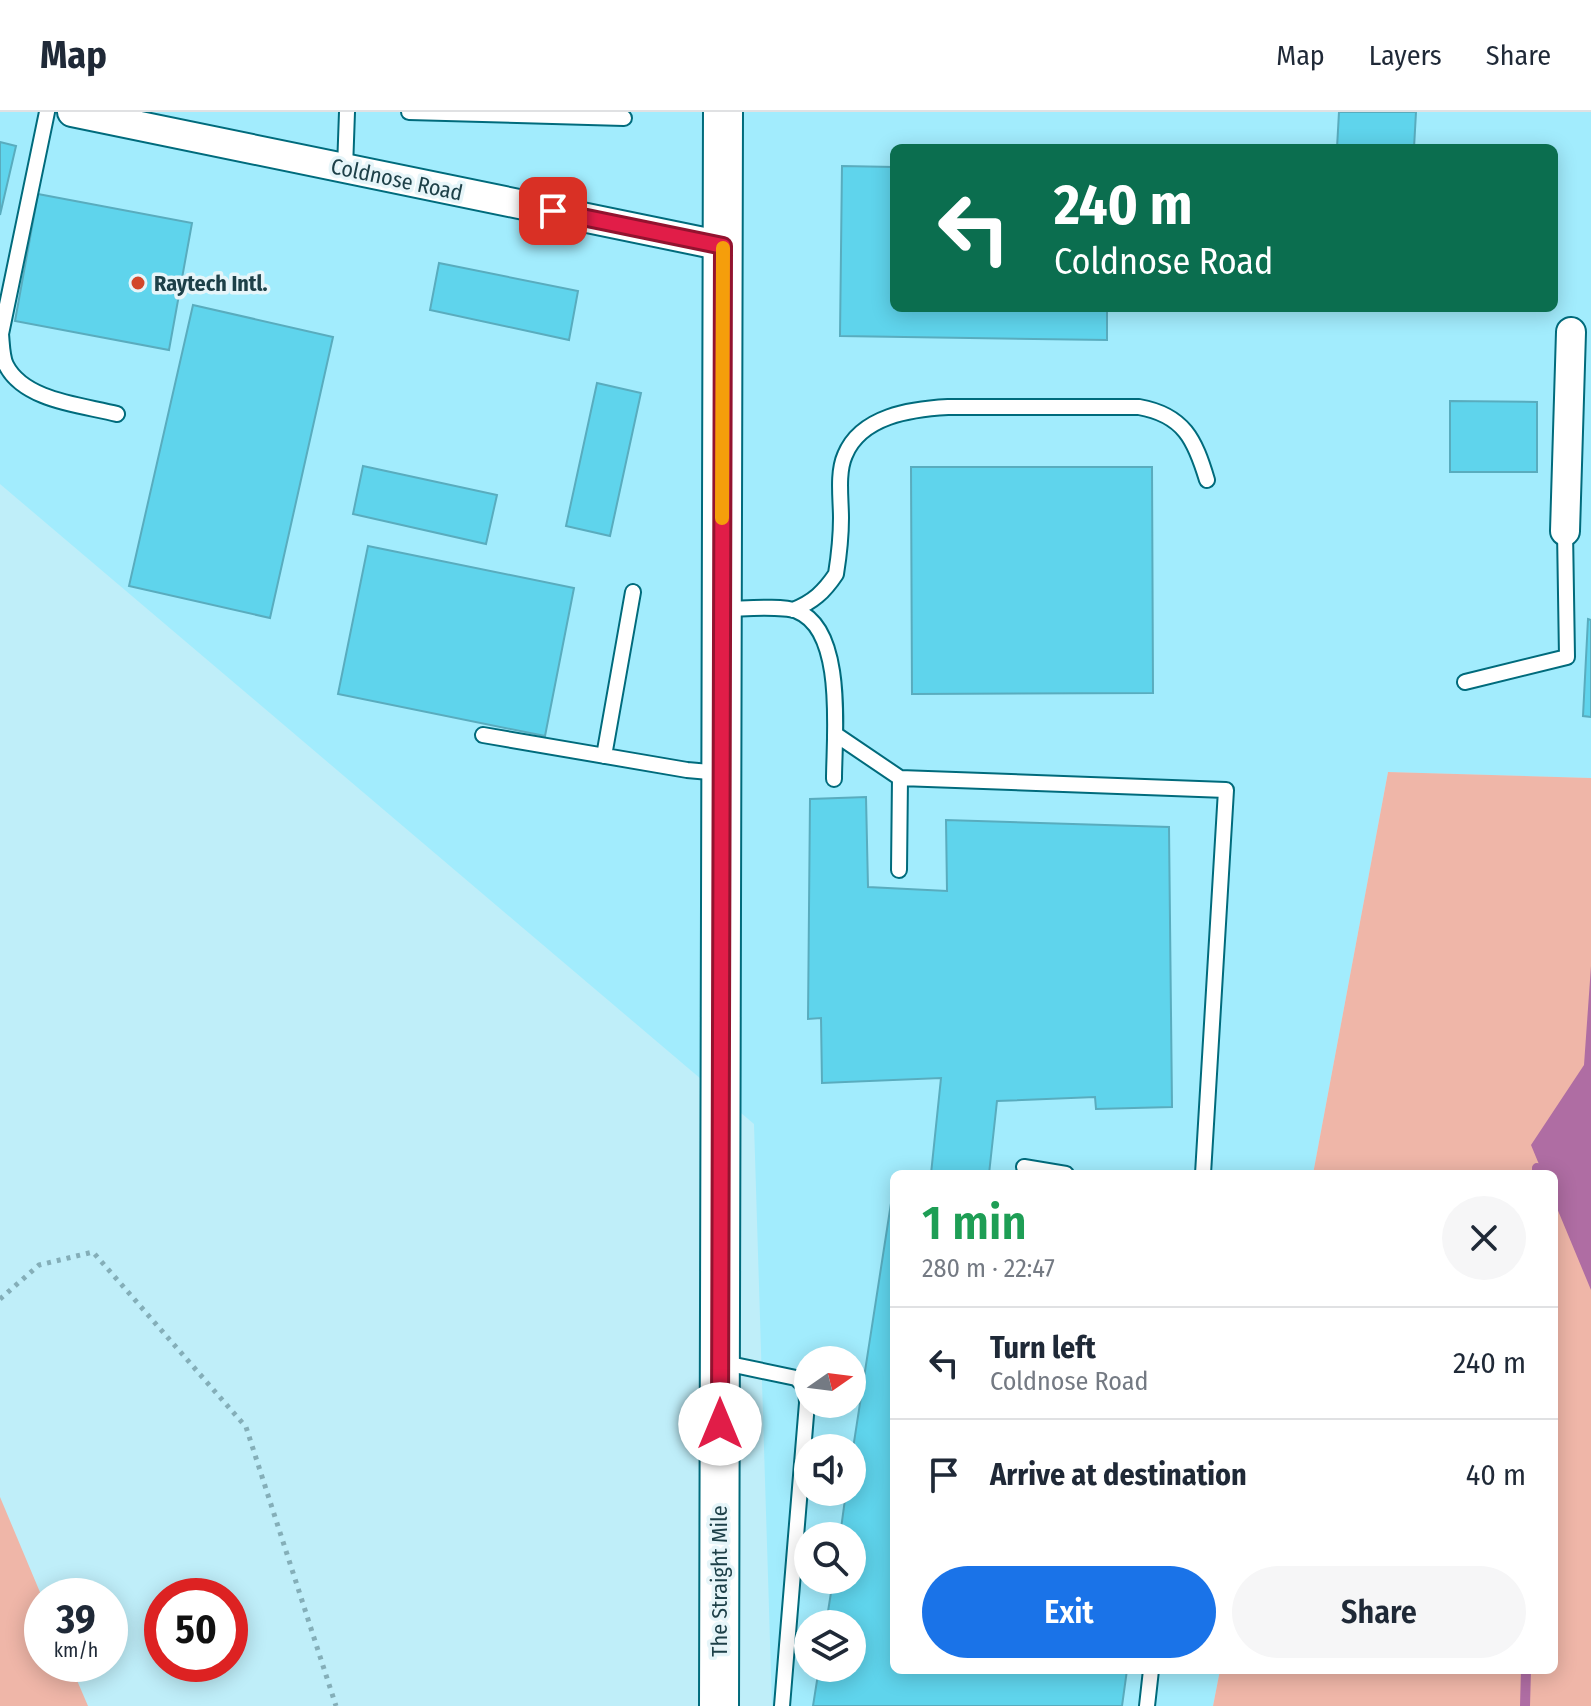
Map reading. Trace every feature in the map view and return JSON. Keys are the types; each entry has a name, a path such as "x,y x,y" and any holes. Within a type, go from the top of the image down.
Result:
{"main road":[{"name":"The Straight Mile","path":"719,1706 723,112"}],"street":[{"name":"Coldnose Road","path":"72,112 723,246"},
{"path":"1565,531 1580,433 1571,332"}],"lane":[{"path":"47,112 1,334 5,364 19,382 38,393 117,414"},
{"path":"345,169 347,112"},
{"path":"409,112 624,118"},
{"path":"722,609 793,610 810,604 826,589 836,574 844,456 855,439 889,416 921,408 948,407 1139,407 1161,411 1181,425 1196,445 1207,480"},
{"path":"1465,682 1567,657 1565,531"},
{"path":"604,756 633,592"},
{"path":"793,610 810,617 822,636 835,693 834,779"},
{"path":"835,734 900,778 1226,790 1203,1170"},
{"path":"483,735 721,773"},
{"path":"899,870 900,778"},
{"path":"1024,1167 1042,1170"},
{"path":"720,1362 796,1378 806,1388 782,1706"},
{"path":"1147,1706 1151,1674"}],"path":[{"path":"0,1299 39,1265 93,1252 246,1427 336,1706"}],"shaded area":[{"path":"0,112 1591,112 1591,778 1388,772 1314,1170 890,1170 890,1674 1219,1674 1213,1706 772,1706 754,1124 0,484"},
{"path":"1388,772 1591,778 1591,1706 1213,1706 1219,1674 1558,1674 1558,1170 1314,1170"},
{"path":"1591,966 1591,1290 1558,1211 1558,1170 1541,1170 1531,1145 1584,1065"},
{"path":"0,1497 34,1578 24,1578 24,1682 78,1682 88,1706 0,1706"}],"building":[{"path":"1339,112 1416,112 1414,144 1337,144"},
{"path":"0,142 16,146 0,215"},
{"path":"842,166 890,167 890,312 1107,312 1107,340 840,336"},
{"path":"38,194 192,223 169,350 15,321"},
{"path":"439,263 578,291 569,340 430,310"},
{"path":"193,305 333,337 270,618 129,586"},
{"path":"597,383 641,393 610,536 566,526"},
{"path":"1450,401 1537,402 1537,472 1450,472"},
{"path":"363,466 497,495 486,544 353,514"},
{"path":"911,467 1152,467 1153,693 912,694"},
{"path":"368,546 574,588 545,736 338,694"},
{"path":"1588,619 1591,620 1591,717 1583,716"},
{"path":"866,797 868,887 947,891 946,820 1169,827 1172,1107 1096,1109 1095,1097 997,1101 989,1170 931,1170 941,1078 822,1083 821,1018 808,1019 810,799"},
{"path":"890,1210 890,1674 1126,1674 1122,1706 813,1706 817,1682 866,1682 866,1610 828,1610 831,1594 866,1594 866,1522 842,1522 844,1506 866,1506 866,1434 855,1434 858,1418 866,1418 866,1365"}],"waterway":[{"path":"1525,1706 1526,1674"}],"slow traffic":[{"path":"722,518 723,248"}],"place":[{"name":"Raytech Intl.","path":"138,283"}],"route":[{"path":"553,211 723,246 720,1424"}]}
